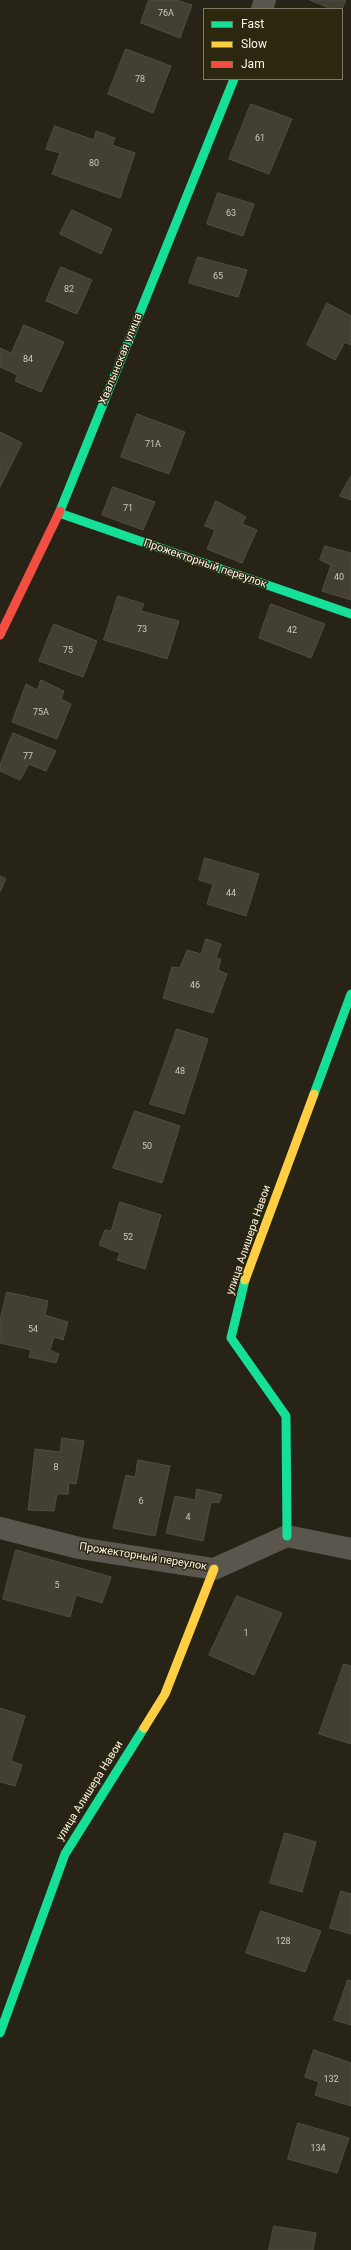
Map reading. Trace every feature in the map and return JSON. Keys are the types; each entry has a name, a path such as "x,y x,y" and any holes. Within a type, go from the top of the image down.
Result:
{"street":[{"name":"Хвалынская улица","path":"0,635 59,513 234,80"},
{"name":"Прожекторный переулок","path":"59,513 351,614"},
{"name":"улица Алишера Навои","path":"288,1536 286,1416 231,1338 244,1283 351,994"},
{"name":"Прожекторный переулок","path":"0,1528 79,1548 214,1569 288,1536"},
{"path":"288,1536 351,1549"},
{"name":"улица Алишера Навои","path":"0,2033 65,1854 165,1694 214,1569"}],"building":[{"path":"149,0 176,0 192,5 180,38 141,23"},
{"path":"310,0 346,0 342,8 330,8"},
{"path":"126,49 171,66 153,113 108,94"},
{"path":"251,104 292,119 269,174 229,159"},
{"path":"55,126 94,140 96,131 115,138 112,145 135,153 120,198 52,174 60,153 46,149"},
{"path":"218,193 254,204 243,236 207,224"},
{"path":"72,210 112,229 101,254 60,234"},
{"path":"198,257 247,270 238,297 189,283"},
{"path":"61,267 92,280 77,314 46,301"},
{"path":"327,303 351,316 350,345 345,342 335,360 307,345"},
{"path":"24,325 64,342 41,392 15,381 18,375 0,367 0,348 11,353"},
{"path":"137,414 185,432 169,474 121,457"},
{"path":"0,432 22,443 0,487"},
{"path":"351,476 351,500 340,496"},
{"path":"113,487 155,502 143,530 102,515"},
{"path":"216,501 246,517 242,524 257,530 242,563 207,549 215,530 205,526"},
{"path":"325,546 351,553 351,600 322,591 331,565 320,560"},
{"path":"118,596 144,604 141,611 179,621 167,659 104,640"},
{"path":"271,604 325,624 311,658 259,638"},
{"path":"54,624 97,641 83,677 39,661"},
{"path":"41,680 64,691 61,699 71,704 57,739 12,722 26,684 37,690"},
{"path":"13,733 56,751 46,771 29,764 20,780 0,771 0,765"},
{"path":"205,858 259,874 246,916 207,904 213,884 199,880"},
{"path":"0,876 6,879 0,892"},
{"path":"206,939 221,944 216,958 221,959 218,970 227,974 213,1013 163,998 172,967 180,968 187,950 201,954"},
{"path":"177,1029 208,1039 184,1114 150,1104"},
{"path":"135,1111 180,1126 162,1183 113,1168"},
{"path":"120,1202 161,1215 145,1269 117,1260 120,1253 99,1245 105,1230 111,1231"},
{"path":"7,1292 48,1301 45,1315 68,1322 63,1340 54,1337 50,1350 59,1354 56,1363 29,1357 31,1350 0,1343 0,1320"},
{"path":"62,1438 84,1441 76,1484 69,1483 68,1494 57,1494 54,1511 28,1510 35,1449 60,1452"},
{"path":"138,1460 170,1466 155,1536 113,1528 126,1475 135,1477"},
{"path":"197,1489 222,1495 219,1503 211,1502 203,1541 166,1533 175,1496 195,1500"},
{"path":"16,1550 111,1577 102,1603 76,1595 70,1617 3,1599"},
{"path":"237,1596 282,1613 254,1675 209,1655"},
{"path":"344,1664 351,1666 351,1744 319,1734"},
{"path":"0,1708 25,1716 11,1761 22,1765 15,1786 0,1782"},
{"path":"285,1833 316,1842 302,1892 270,1883"},
{"path":"341,1891 351,1894 351,1934 330,1928"},
{"path":"261,1911 321,1931 305,1972 246,1953"},
{"path":"348,1980 351,1981 351,2025 334,2020"},
{"path":"314,2050 351,2063 351,2106 315,2095 319,2082 305,2077"},
{"path":"298,2123 349,2138 337,2173 288,2159"},
{"path":"274,2226 316,2233 313,2250 269,2250"}],"traffic: fast":[{"path":"60,511 234,80"},
{"path":"59,513 351,614"},
{"path":"314,1094 351,994"},
{"path":"245,1280 231,1338 286,1416 287,1536"},
{"path":"0,2033 65,1854 144,1728"}],"traffic: slow":[{"path":"245,1280 314,1094"},
{"path":"144,1728 165,1694 214,1569"}],"traffic: jam":[{"path":"0,635 60,511"}]}
